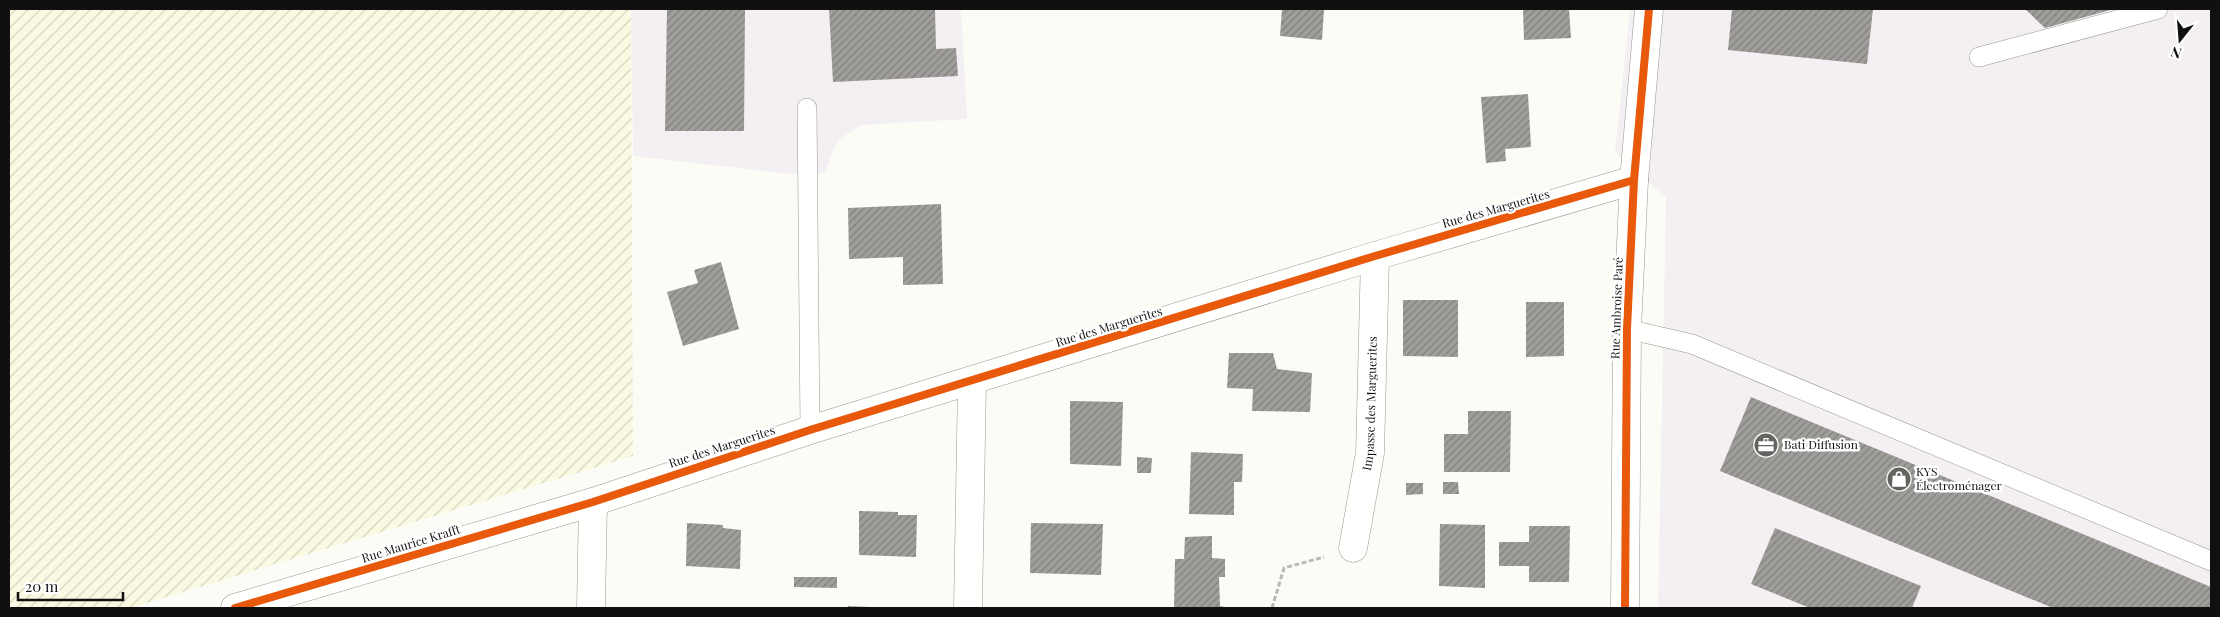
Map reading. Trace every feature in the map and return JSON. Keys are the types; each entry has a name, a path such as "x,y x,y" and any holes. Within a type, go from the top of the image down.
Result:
{"street":[{"name":"Rue Ambroise Paré","path":"1625,608 1627,329 1634,180 1650,9"},
{"name":"Rue des Marguerites","path":"593,502 810,430 972,382 1375,256 1634,180"},
{"name":"Impasse des Marguerites","path":"1353,548 1370,453 1375,256"},
{"path":"968,608 972,382"},
{"path":"591,608 593,502"},
{"name":"Rue Maurice Krafft","path":"235,608 593,502"}],"lane":[{"path":"1979,57 2158,9"},
{"path":"807,108 810,430"},
{"path":"1627,329 1692,344 2211,561"}],"path":[{"path":"1272,608 1284,568 1353,548"}],"shaded area":[{"path":"631,9 961,9 967,119 861,125 837,141 825,173 790,174 633,156"},
{"path":"1630,9 2211,9 2211,608 1658,608 1666,198 1615,152"}],"green space":[{"path":"9,9 631,9 633,456 130,608 9,608"}],"building":[{"path":"667,9 745,9 744,131 665,131"},
{"path":"829,9 935,9 936,49 956,48 958,76 833,82"},
{"path":"1282,9 1324,9 1322,40 1280,36"},
{"path":"1523,9 1569,9 1571,38 1524,40"},
{"path":"1732,9 1873,9 1867,64 1728,50"},
{"path":"2025,9 2114,9 2045,28"},
{"path":"1528,94 1531,147 1505,149 1506,161 1486,163 1481,97"},
{"path":"941,204 943,284 903,285 903,257 849,259 848,208"},
{"path":"721,262 739,329 683,346 667,292 698,283 694,270"},
{"path":"1403,300 1458,300 1458,357 1403,356"},
{"path":"1526,302 1564,302 1564,356 1526,357"},
{"path":"1229,353 1273,353 1277,369 1312,373 1310,412 1252,411 1253,389 1227,388"},
{"path":"1751,397 2211,587 2211,608 2053,608 1720,471"},
{"path":"1070,401 1123,402 1121,466 1070,464"},
{"path":"1468,411 1511,411 1510,472 1444,472 1444,434 1468,434"},
{"path":"1191,452 1243,454 1242,482 1234,482 1234,515 1189,514"},
{"path":"1137,457 1152,458 1151,473 1137,473"},
{"path":"1443,482 1458,482 1459,494 1443,494"},
{"path":"1406,483 1423,483 1423,494 1406,495"},
{"path":"859,511 898,512 898,515 917,515 916,557 859,555"},
{"path":"687,523 723,525 723,528 741,530 740,569 686,566"},
{"path":"1031,523 1103,524 1101,575 1030,573"},
{"path":"1440,524 1485,525 1485,588 1439,586"},
{"path":"1529,526 1570,526 1569,582 1529,582 1529,566 1499,566 1499,542 1529,542"},
{"path":"1775,528 1921,586 1912,608 1810,608 1751,584"},
{"path":"1212,536 1212,558 1225,559 1225,577 1219,577 1220,606 1229,608 1174,608 1175,559 1184,559 1185,537"},
{"path":"794,577 837,577 837,588 794,587"},
{"path":"848,606 870,607 870,608 848,608"}],"cycle path":[{"path":"1625,608 1627,329 1634,180 1649,9"},
{"path":"235,608 593,502 810,430 1375,256 1634,180"}],"place":[{"name":"Bati Diffusion","path":"1766,445"},
{"name":"KYS Électroménager","path":"1899,479"}]}
